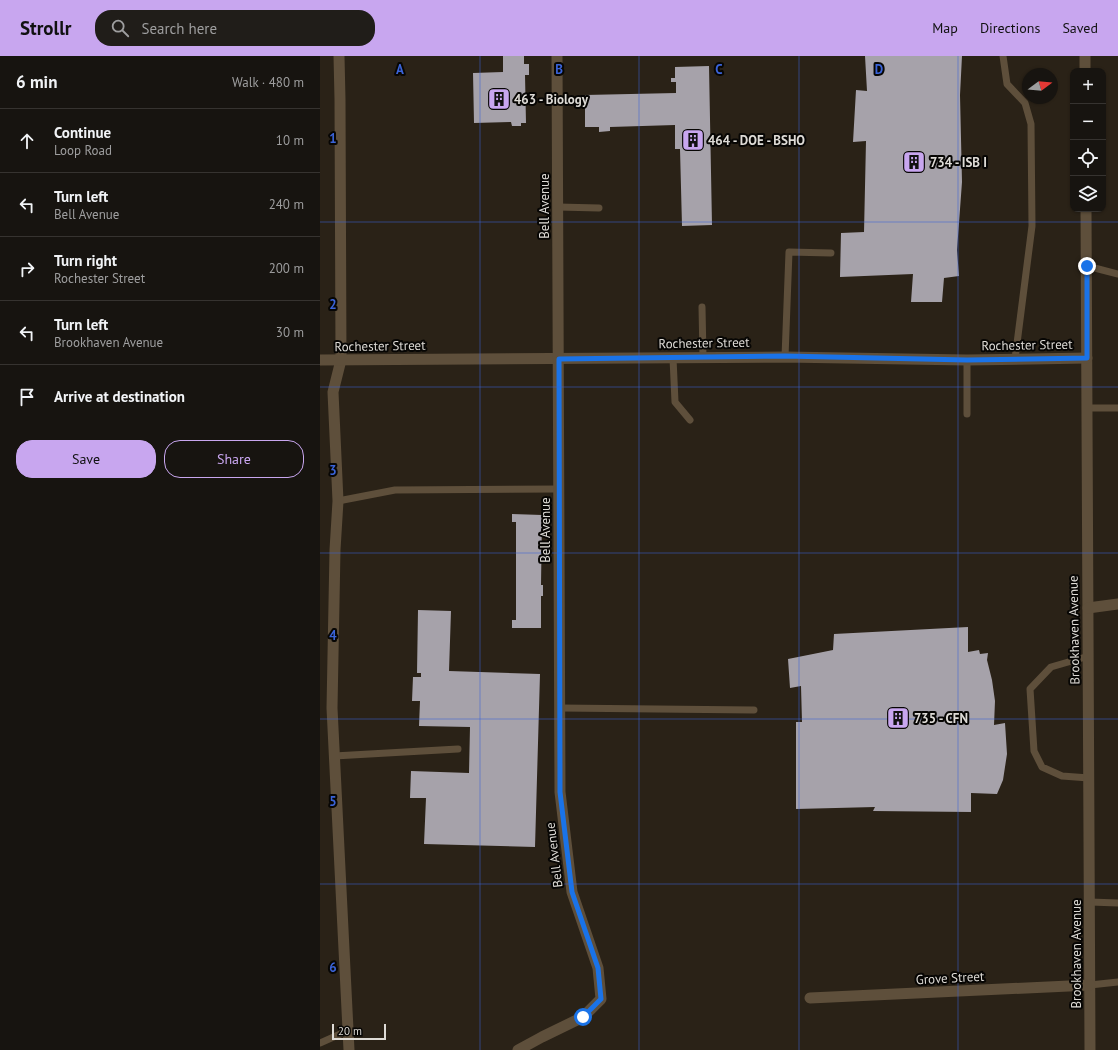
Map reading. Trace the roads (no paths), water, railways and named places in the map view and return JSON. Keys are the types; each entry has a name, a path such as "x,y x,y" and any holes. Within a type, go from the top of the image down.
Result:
{"street":[{"path":"339,56 341,360 332,392 338,501 335,550 332,700 349,1050"},
{"name":"Bell Avenue","path":"523,1049 542,1037 583,1017 601,999 598,968 572,892 560,792 557,56"},
{"path":"1085,56 1085,68"},
{"name":"Brookhaven Avenue","path":"1086,212 1090,1050"},
{"name":"Rochester Street","path":"320,360 785,356 967,360 1087,358"},
{"path":"1088,608 1118,604"},
{"name":"Grove Street","path":"810,998 1090,986"}],"lane":[{"path":"1003,56 1007,84 1025,104 1031,124 1032,226 1015,359"},
{"path":"558,207 600,208"},
{"path":"785,356 789,252 831,253"},
{"path":"1087,266 1118,274"},
{"path":"702,307 703,357"},
{"path":"673,358 676,402 690,420"},
{"path":"967,360 967,414"},
{"path":"1087,408 1118,408"},
{"path":"338,501 395,490 559,489"},
{"path":"1089,656 1051,667 1030,689 1034,751 1042,767 1062,776 1089,778"},
{"path":"560,708 754,710"},
{"path":"334,756 458,749"},
{"path":"1090,902 1118,903"},
{"path":"1090,986 1118,982"},
{"path":"320,1043 348,1031"}],"place":[{"name":"463 - Biology","path":"499,99"},
{"name":"464 - DOE - BSHO","path":"693,140"},
{"name":"734 - ISB I","path":"914,162"},
{"name":"735 - CFN","path":"898,718"}]}
